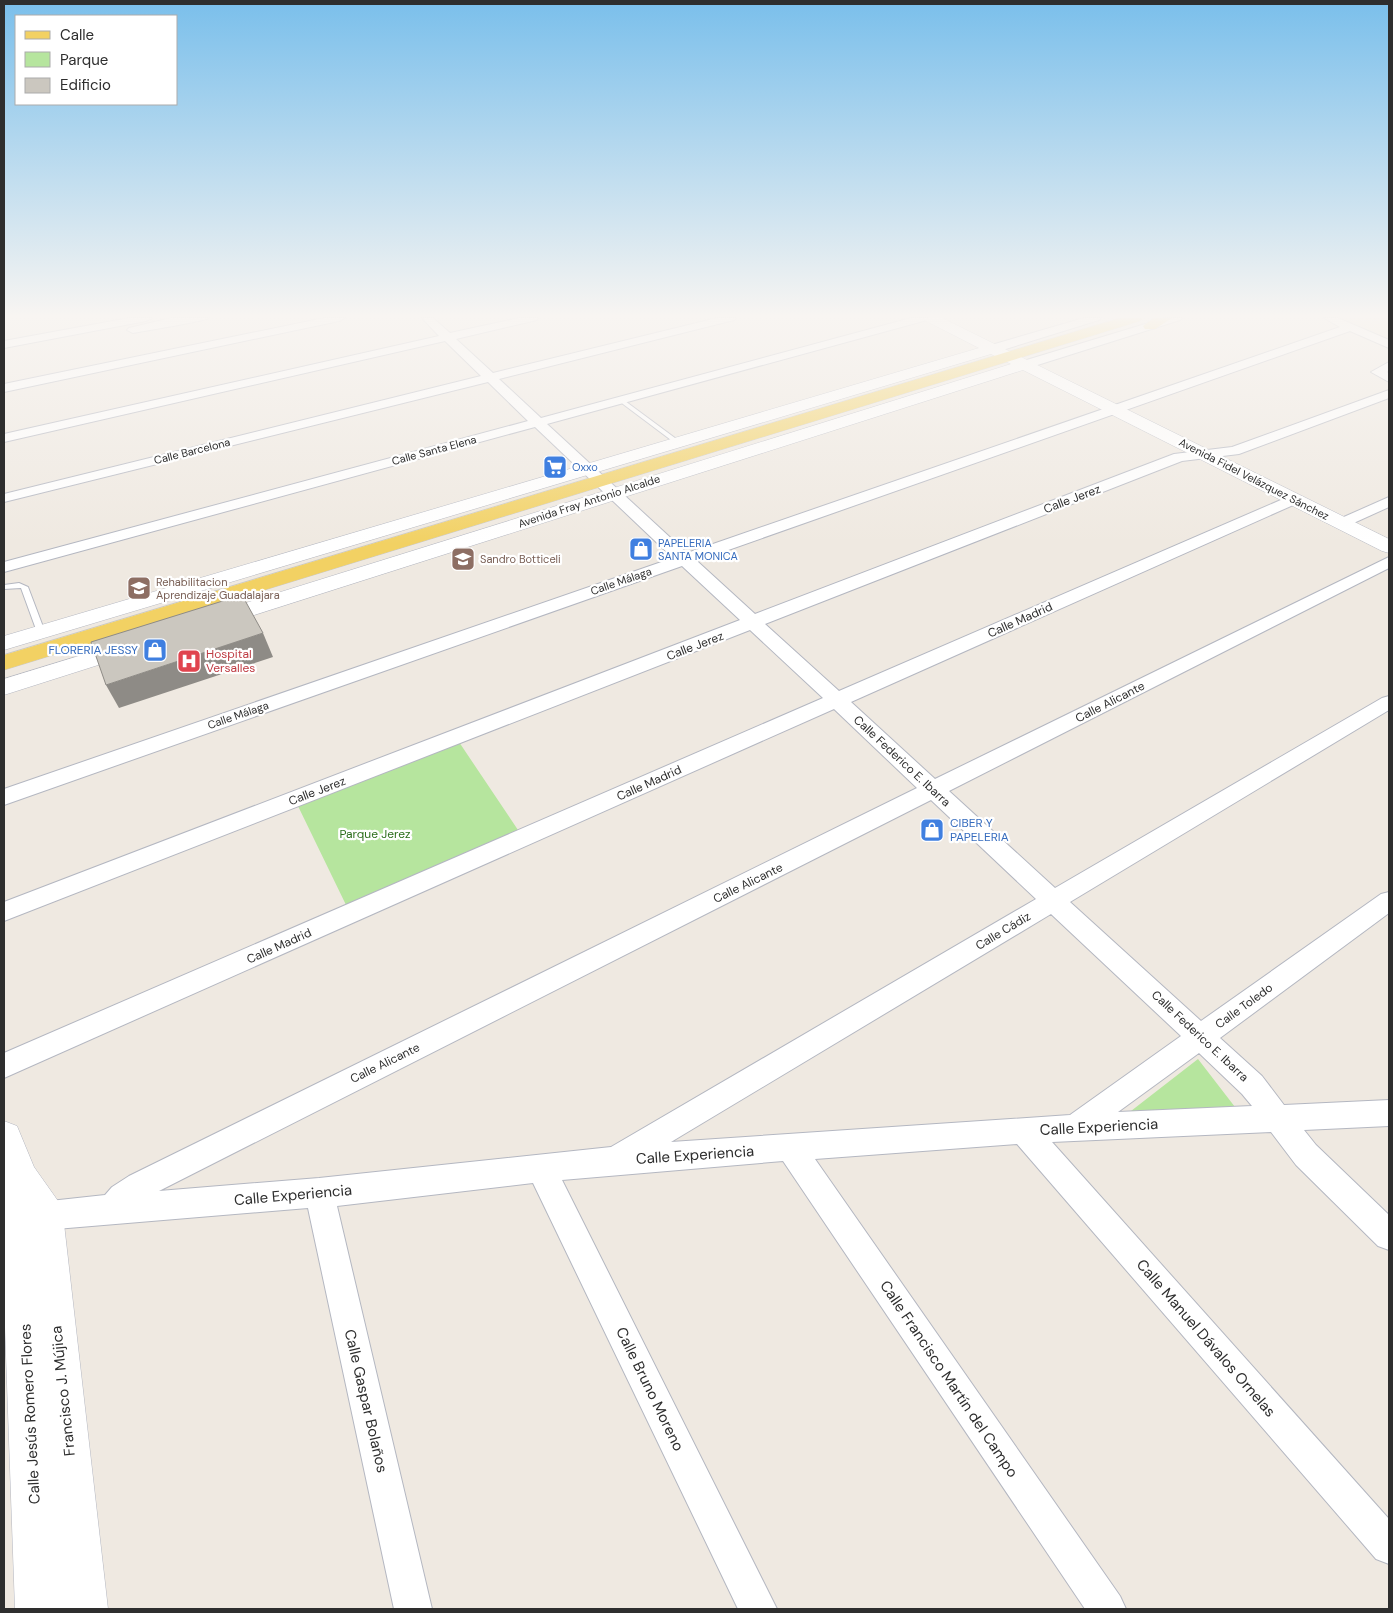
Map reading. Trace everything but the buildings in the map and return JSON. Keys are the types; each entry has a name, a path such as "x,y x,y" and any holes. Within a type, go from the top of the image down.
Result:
{"main road":[{"name":"Avenida Fray Antonio Alcalde","path":"4,663 600,481"}],"street":[{"path":"4,438 200,393"},
{"name":"Calle Barcelona","path":"4,498 428,393"},
{"name":"Calle Federico E. Ibarra","path":"506,393 1252,1085 1306,1155 1389,1235"},
{"name":"Calle Santa Elena","path":"4,567 644,393"},
{"name":"Avenida Fray Antonio Alcalde","path":"194,627 600,481 677,442 867,393"},
{"name":"Avenida Fray Antonio Alcalde","path":"4,643 600,481 889,393"},
{"name":"Avenida Fidel Velázquez Sánchez","path":"1083,393 1389,547"},
{"name":"Calle Málaga","path":"4,796 1160,393"},
{"name":"Calle Jerez","path":"4,912 1179,457 1234,451 1389,394"},
{"name":"Calle Madrid","path":"4,1066 1295,499"},
{"path":"1342,523 1389,502"},
{"name":"Calle Alicante","path":"112,1211 122,1197 140,1186 1389,562"},
{"path":"4,687 146,642"},
{"name":"Calle Cádiz","path":"616,1160 1389,702"},
{"name":"Calle Toledo","path":"1074,1128 1389,901"},
{"name":"Calle Experiencia","path":"22,1209 112,1211 318,1193 616,1160 791,1149 1023,1130 1389,1113"},
{"name":"Calle Manuel Dávalos Ornelas","path":"1023,1130 1389,1546"},
{"name":"Francisco J. Mújica","path":"4,1138 22,1209 84,1609"},
{"name":"Calle Francisco Martín del Campo","path":"791,1149 1107,1609"},
{"name":"Calle Bruno Moreno","path":"541,1169 758,1609"},
{"name":"Calle Gaspar Bolaños","path":"318,1193 412,1609"},
{"name":"Calle Jesús Romero Flores","path":"22,1209 23,1278 38,1609"}],"lane":[{"path":"625,403 677,442"},
{"path":"4,586 24,587 41,632"}],"green space":[{"name":"Parque Jerez","path":"459,742 520,833 347,907 297,804"},
{"path":"1198,1059 1235,1107 1131,1111"}],"place":[{"name":"Oxxo","path":"555,467"},
{"name":"PAPELERIA SANTA MONICA","path":"641,549"},
{"name":"Sandro Botticeli","path":"463,559"},
{"name":"Rehabilitacion Aprendizaje Guadalajara","path":"139,588"},
{"name":"FLORERIA JESSY","path":"155,650"},
{"name":"Hospital Versalles","path":"189,661"},
{"name":"CIBER Y PAPELERIA","path":"932,830"}]}
